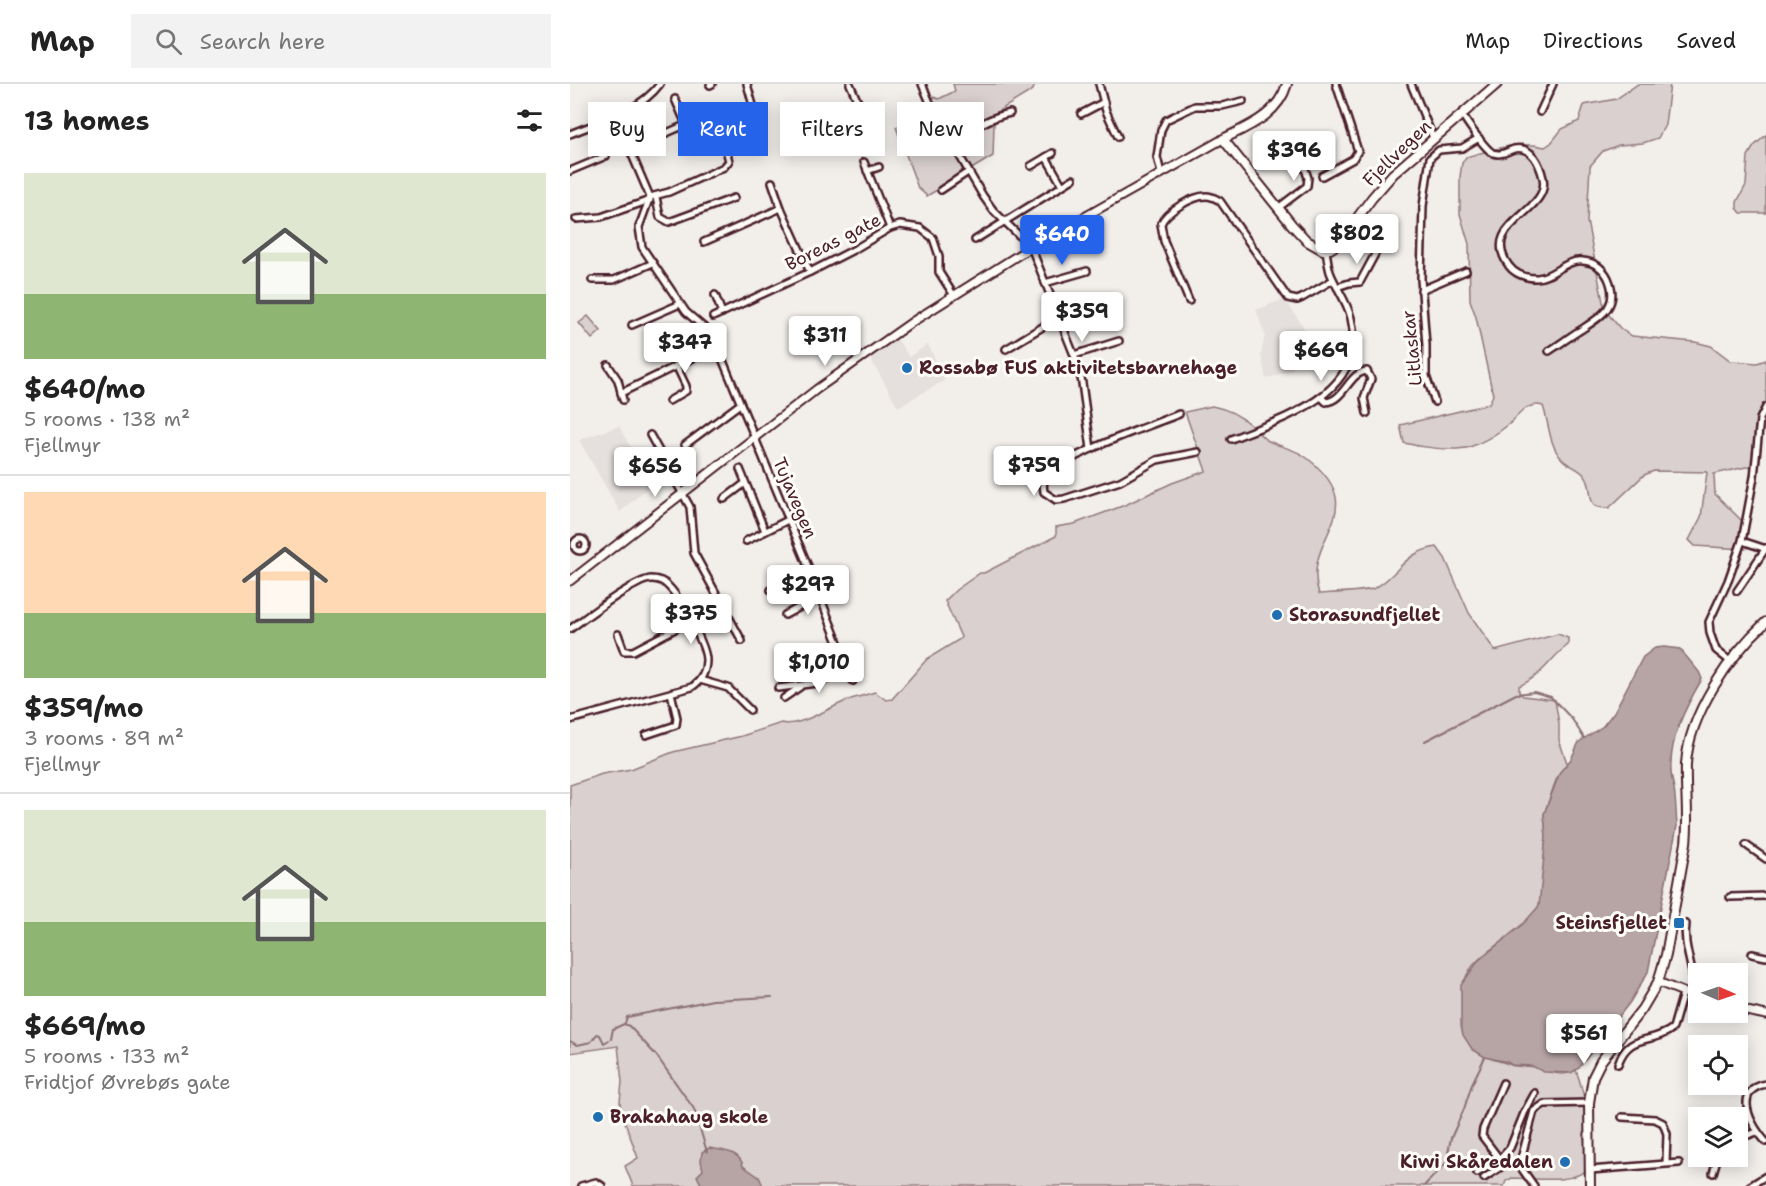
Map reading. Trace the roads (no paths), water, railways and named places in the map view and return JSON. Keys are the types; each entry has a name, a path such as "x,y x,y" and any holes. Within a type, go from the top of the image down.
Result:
{"main road":[{"path":"1287,84 1279,103 1271,111 1261,119 1223,139 1307,241 1318,249 1326,250"},
{"name":"Fjellvegen","path":"1326,250 1338,244 1372,198 1394,174 1497,84"},
{"path":"1590,1186 1589,1103 1593,1077 1601,1061 1642,1009 1658,982 1666,955 1688,829 1686,762 1689,746 1703,707 1731,662 1766,621"}],"street":[{"path":"641,102 660,84"},
{"path":"747,84 752,102"},
{"path":"850,84 858,102"},
{"path":"922,84 930,102"},
{"path":"1099,84 1118,137"},
{"path":"1322,176 1353,159 1358,150 1336,84"},
{"path":"1412,84 1433,138"},
{"path":"1540,112 1553,84"},
{"path":"675,99 678,107"},
{"path":"1161,173 1157,157 1161,130 1166,120 1195,106 1222,106 1243,101"},
{"path":"1081,114 1104,102"},
{"path":"984,122 1010,113"},
{"path":"1462,114 1487,149 1501,154 1516,149 1528,151 1534,156 1542,175 1544,189 1540,198 1513,222 1503,237 1503,252 1510,267 1519,274 1537,278 1570,262 1584,261 1602,270 1609,281 1611,300 1605,313 1549,351"},
{"path":"570,134 588,126"},
{"name":"Litlaskar","path":"1434,402 1426,376 1421,290 1423,206 1430,158 1441,149 1462,148 1479,138"},
{"path":"570,581 754,436 954,294 1031,247 1223,139"},
{"path":"1031,166 1053,153"},
{"path":"1278,208 1306,186 1308,178 1299,153"},
{"path":"570,171 606,156"},
{"path":"633,156 660,217 669,222 734,198"},
{"path":"576,219 601,217 652,198 724,167 729,161 728,156"},
{"path":"959,156 983,196 1004,221 1031,247 1074,355 1082,383 1091,449"},
{"path":"1046,157 1062,185"},
{"path":"864,162 890,228"},
{"path":"867,171 879,167"},
{"path":"941,190 968,172"},
{"path":"975,240 1073,179"},
{"path":"772,182 781,208 810,272"},
{"path":"1189,301 1164,241 1161,224 1170,212 1205,196 1220,201 1288,298 1297,300 1302,298 1333,280"},
{"name":"Tujavegen","path":"652,198 639,227 642,247 690,318 708,331 717,346 810,570 853,681"},
{"path":"704,242 781,208"},
{"name":"Boreas gate","path":"713,317 810,272 890,228 910,225 927,232 933,238 937,248 939,272 954,294"},
{"path":"1337,287 1360,282 1381,243"},
{"path":"1231,439 1297,412 1332,388 1344,372 1352,342 1351,319 1333,280 1326,250"},
{"path":"592,280 614,280 653,263"},
{"path":"1045,284 1087,271"},
{"name":"Litlaskar","path":"1421,290 1466,271"},
{"path":"715,295 722,312"},
{"path":"632,325 680,304"},
{"path":"1006,349 1059,317"},
{"path":"1074,355 1119,341"},
{"path":"623,392 717,346"},
{"path":"608,365 618,380 623,392 623,400"},
{"path":"669,401 684,393 686,389 676,365"},
{"path":"1321,397 1326,402 1335,399 1358,374 1367,371 1371,379 1364,398 1367,413"},
{"path":"685,445 740,404"},
{"path":"1731,662 1716,650 1709,622 1728,581 1742,541 1754,477 1758,427 1766,408"},
{"path":"1179,414 1091,449 1050,473 1043,486 1044,492 1056,500 1064,499 1120,481 1157,460 1198,452"},
{"path":"650,435 682,492 691,513 694,553 742,641"},
{"path":"740,470 765,531"},
{"path":"724,499 744,484"},
{"path":"746,541 788,520"},
{"path":"1737,591 1766,549 1742,541"},
{"path":"771,590 810,570"},
{"path":"570,629 638,583 651,579 660,580 668,586 690,621 705,651 705,668 700,680 692,687 570,720"},
{"path":"785,615 820,596"},
{"path":"618,634 622,647 628,652 690,621"},
{"path":"778,688 801,686 825,680 849,667"},
{"path":"700,680 728,688 750,710"},
{"path":"784,698 801,686"},
{"path":"646,735 676,725 678,718 671,693"},
{"path":"1746,845 1766,859"},
{"path":"1730,897 1766,896"},
{"path":"1686,924 1684,945 1689,963"},
{"path":"1752,954 1766,957"},
{"path":"1658,982 1688,995"},
{"path":"1618,1064 1631,1044 1673,1028 1683,993"},
{"path":"1748,1011 1766,1015"},
{"path":"1503,1083 1482,1132 1483,1139 1504,1165"},
{"path":"1766,1084 1755,1088 1748,1100 1749,1116 1757,1132 1766,1142"},
{"path":"1477,1173 1500,1159 1510,1148 1535,1093"},
{"path":"1534,1186 1521,1163 1531,1118 1538,1107 1550,1103 1589,1103"},
{"path":"1622,1117 1655,1119 1663,1123 1666,1134 1666,1163"},
{"path":"1748,1135 1757,1132"},
{"path":"1484,1178 1504,1165 1521,1163"},
{"path":"1590,1170 1679,1163"},
{"path":"1713,1173 1715,1167"},
{"path":"1750,1186 1766,1176"},
{"path":"581,1186 596,1182 602,1186"}],"waterway":[{"path":"1425,741 1516,694 1534,692 1551,697 1572,719 1584,738"},
{"path":"625,1023 627,1017 713,1000 772,997"},
{"path":"570,1041 577,1045 591,1042 597,1034 604,1043 611,1039 613,1029 624,1024 629,1026 656,1055 694,1109 707,1152"},
{"path":"1424,1186 1446,1163 1451,1138 1485,1057"}],"place":[{"name":"Rossabø FUS aktivitetsbarnehage","path":"907,368"},
{"name":"Storasundfjellet","path":"1277,615"},
{"name":"Steinsfjellet","path":"1679,923"},
{"name":"Brakahaug skole","path":"598,1117"},
{"name":"Kiwi Skåredalen","path":"1565,1162"}]}
